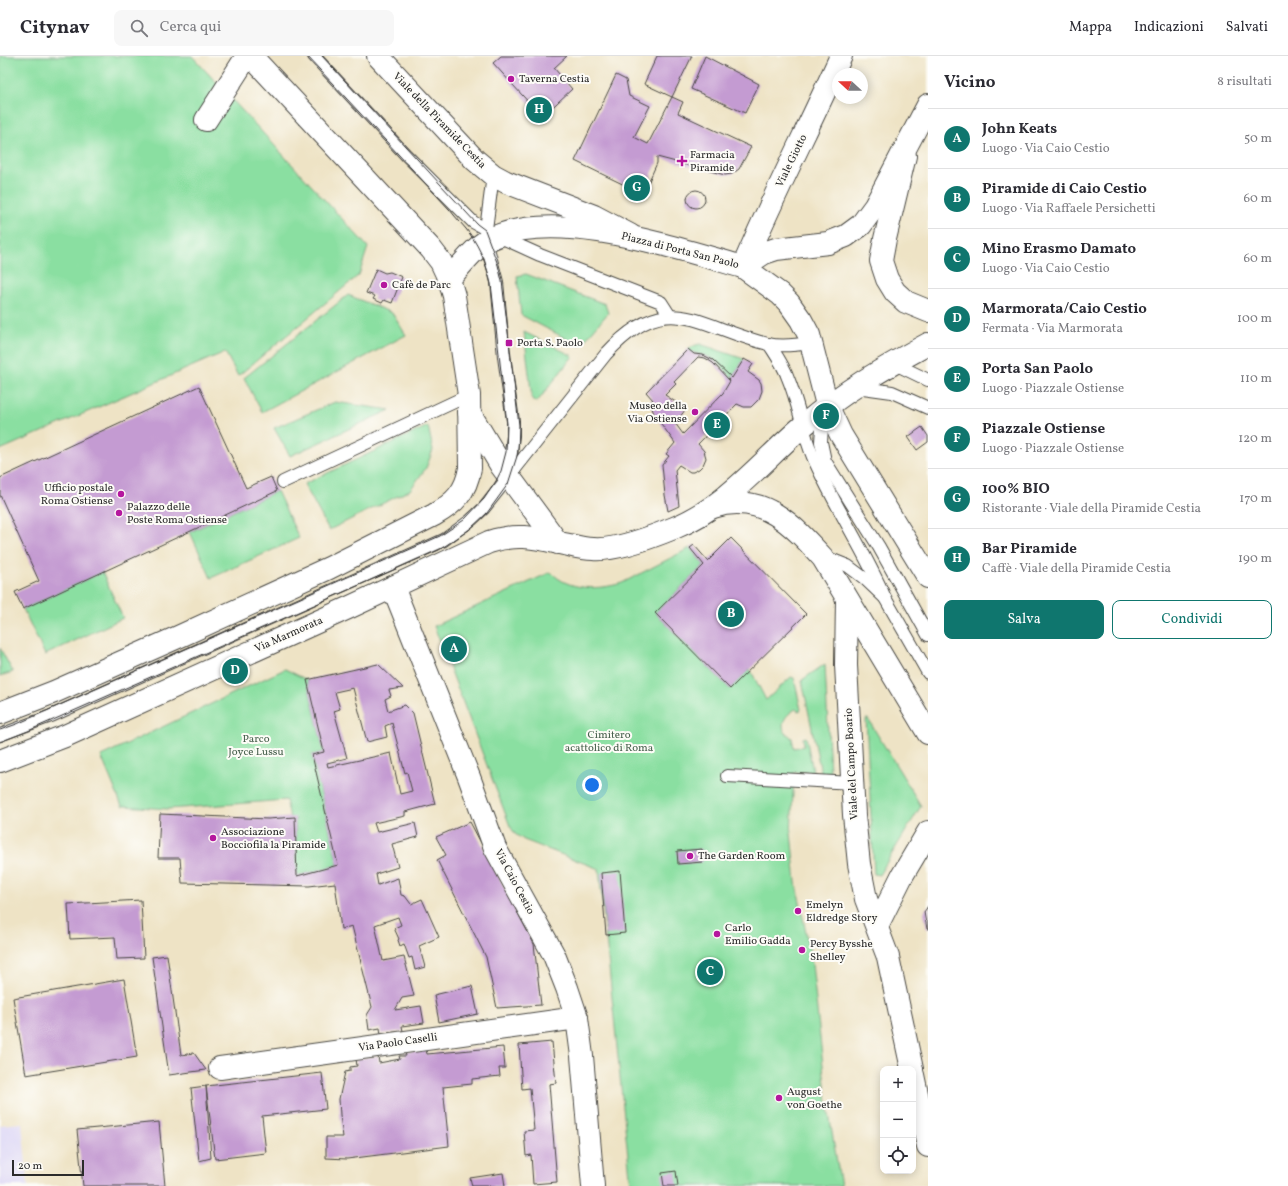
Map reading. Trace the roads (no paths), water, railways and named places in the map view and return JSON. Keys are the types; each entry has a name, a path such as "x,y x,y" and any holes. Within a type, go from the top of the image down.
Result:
{"main road":[{"path":"206,120 247,56"},
{"path":"0,713 54,692 329,568 442,511 458,497 464,489 468,478 470,451 469,404 454,296 449,279 431,249 251,56"},
{"name":"Viale della Piramide Cestia","path":"378,56 475,160 493,175 506,182 594,216 637,238"},
{"name":"Viale Giotto","path":"743,267 841,56"},
{"path":"743,267 764,253 776,249 828,243 855,230 871,214 928,105"},
{"path":"909,141 885,239 882,262 887,279 895,292 906,302 928,311"},
{"name":"Piazza di Porta San Paolo","path":"449,279 490,236 525,228 581,230 637,238 743,267 780,294 789,303 801,320 809,335 828,406 841,435 928,577"},
{"path":"713,507 802,427 853,387 893,363 925,350"},
{"path":"469,404 505,478 558,543"},
{"path":"713,507 723,504 738,503 751,504 766,508 789,523 806,539 823,558 928,733"},
{"name":"Via Marmorata","path":"0,761 64,736 496,540 527,536 595,550 606,549 624,545 675,528 713,507"},
{"name":"Via Caio Cestio","path":"393,587 496,848 562,972 577,1018 582,1056 593,1186"},
{"name":"Viale del Campo Boario","path":"847,600 846,665 856,834 861,876 866,899 888,957 911,1066"},
{"path":"877,926 902,876 928,832"},
{"name":"Via Paolo Caselli","path":"220,1068 577,1018"},
{"path":"916,1089 928,1146"}],"lane":[{"path":"314,56 461,212 490,236 662,302 670,316"},
{"path":"493,175 490,236 497,282 504,357 513,421 510,460 505,478"},
{"path":"0,735 51,716 434,545 455,533 476,516 489,501 505,478 614,345 625,334 644,322 660,317 670,316 694,319 769,344 788,345 810,343"},
{"path":"769,344 779,359 789,380 812,456 829,492 870,564 885,598 928,673"},
{"path":"893,363 928,380"},
{"path":"853,387 892,392 928,408"},
{"path":"283,482 469,404"},
{"path":"828,406 822,428 821,442 825,461 879,547 928,636"},
{"path":"823,558 848,566 856,571 885,598"},
{"path":"727,776 853,783"}],"tram line":[{"path":"0,730 17,724 440,536 464,520 484,499 501,471 506,452 507,424 491,284 480,252 470,234 450,210 307,56"},
{"path":"0,742 439,550 469,530 487,513 508,484 518,453 519,425 502,281 498,265 485,230 477,224 322,56"}],"place":[{"name":"Taverna Cestia","path":"511,79"},
{"name":"Bar Piramide","path":"539,110"},
{"name":"Farmacia Piramide","path":"682,161"},
{"name":"100% BIO","path":"637,188"},
{"name":"Cafè de Parc","path":"384,285"},
{"name":"Porta S. Paolo","path":"509,343"},
{"name":"Museo della Via Ostiense","path":"695,412"},
{"name":"Piazzale Ostiense","path":"826,416"},
{"name":"Porta San Paolo","path":"717,425"},
{"name":"Ufficio postale Roma Ostiense","path":"121,494"},
{"name":"Palazzo delle Poste Roma Ostiense","path":"119,513"},
{"name":"Piramide di Caio Cestio","path":"731,614"},
{"name":"John Keats","path":"454,649"},
{"name":"Marmorata/Caio Cestio","path":"235,671"},
{"name":"Associazione Bocciofila la Piramide","path":"213,838"},
{"name":"The Garden Room","path":"690,856"},
{"name":"Emelyn Eldredge Story","path":"798,911"},
{"name":"Carlo Emilio Gadda","path":"717,934"},
{"name":"Percy Bysshe Shelley","path":"802,950"},
{"name":"Mino Erasmo Damato","path":"710,972"},
{"name":"August von Goethe","path":"779,1098"}],"park label":[{"name":"Cimitero acattolico di Roma","path":"609,741"},
{"name":"Parco Joyce Lussu","path":"256,745"}]}
